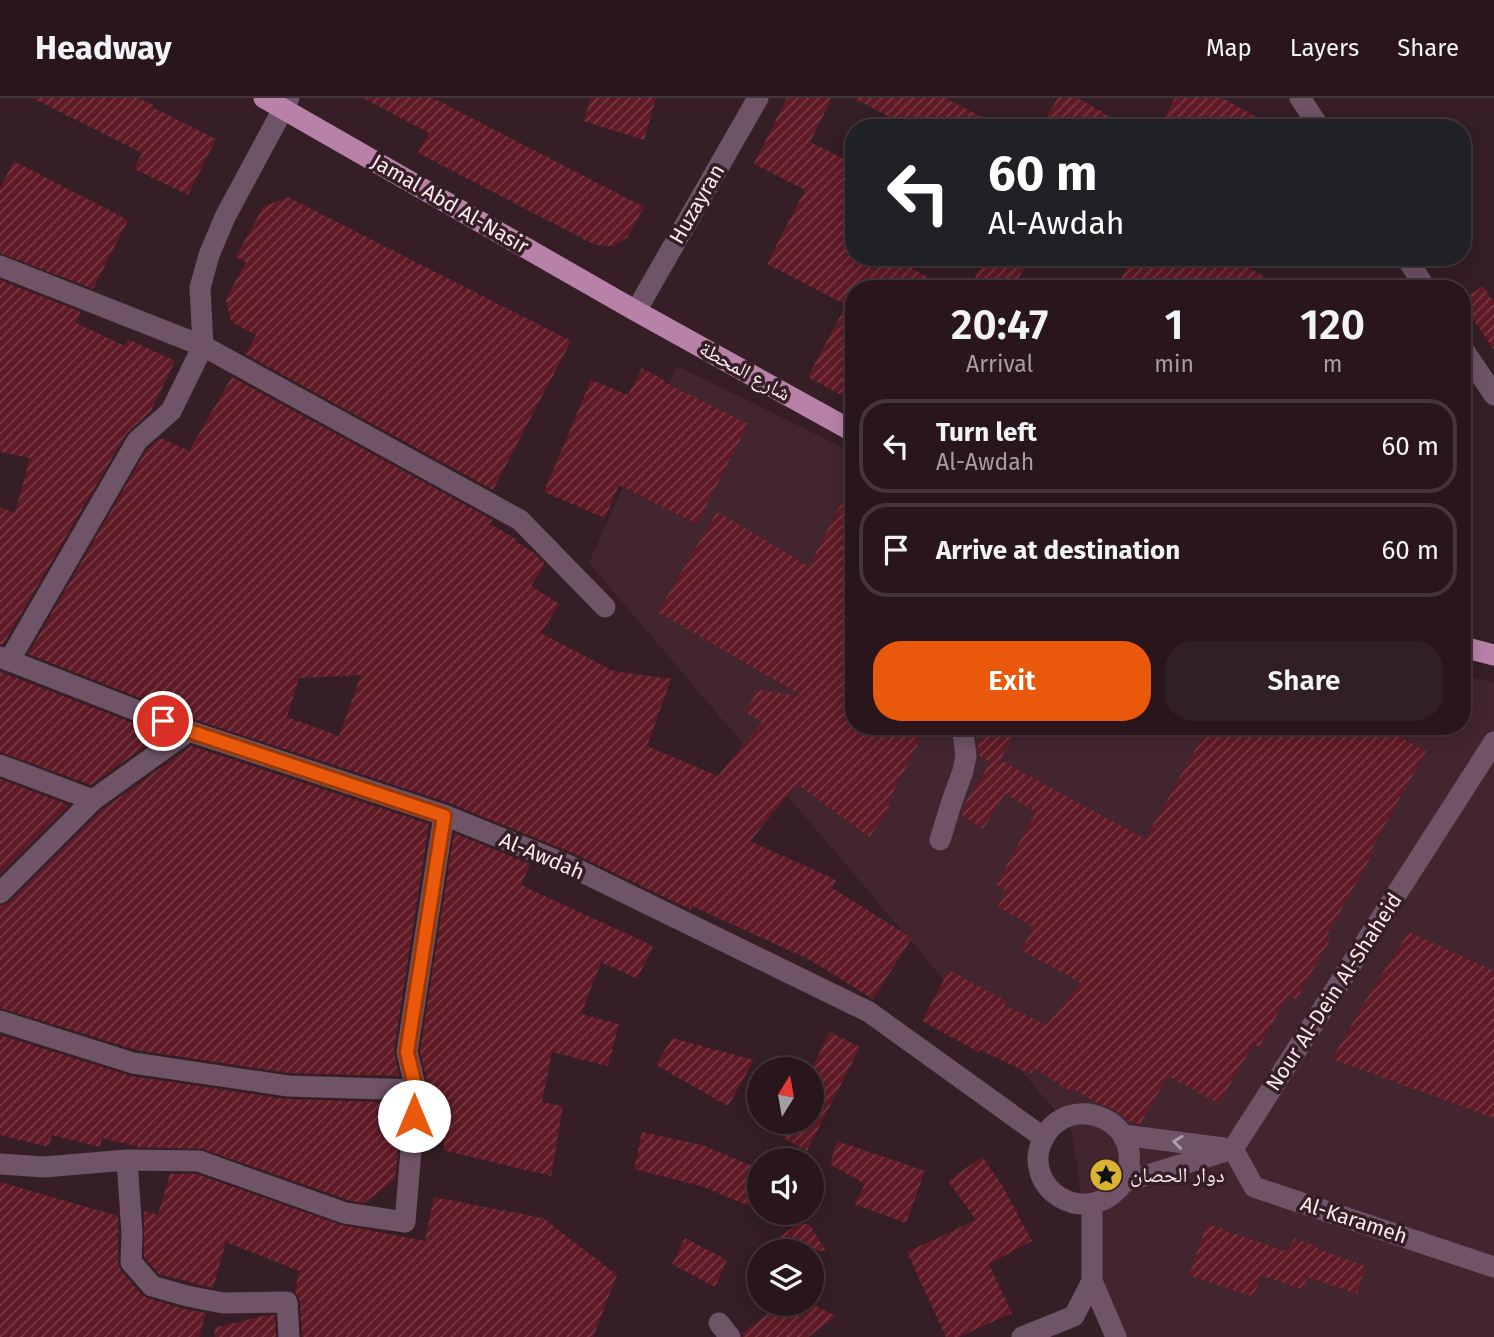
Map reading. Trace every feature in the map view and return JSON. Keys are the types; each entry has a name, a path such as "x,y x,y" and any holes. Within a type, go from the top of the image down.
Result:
{"main road":[{"name":"Jamal Abd Al-Nasir","path":"264,98 286,103 636,311"},
{"name":"شارع المحطة","path":"636,311 845,427"},
{"path":"1471,649 1494,655"}],"street":[{"name":"Huzayran","path":"636,311 758,98"},
{"path":"1300,98 1314,119"},
{"path":"4,659 137,441 171,411 203,346 200,288 209,255 225,216 286,103"},
{"path":"0,266 203,346 520,520 605,607"},
{"path":"1471,361 1494,394"},
{"name":"Al-Awdah","path":"4,659 189,731 444,816 570,866 869,1012 1044,1138"},
{"path":"0,893 93,800 189,731"},
{"path":"940,839 964,771 963,735"},
{"name":"Nour Al-Dein Al-Shaheid","path":"1233,1149 1494,742"},
{"path":"0,765 93,800"},
{"path":"0,1164 44,1167 127,1160 199,1161 345,1213 405,1222 416,1090 407,1052 444,816"},
{"path":"0,1021 133,1063 288,1086 416,1090"},
{"path":"1083,1114 1099,1116 1113,1123 1124,1136 1129,1147 1129,1171 1116,1193 1104,1200 1092,1204 1077,1204 1063,1200 1043,1180 1039,1152 1044,1138 1054,1125 1067,1117 1083,1114"},
{"path":"1124,1136 1233,1149"},
{"path":"1124,1182 1233,1149"},
{"name":"Al-Karameh","path":"1233,1149 1254,1187 1494,1267"},
{"path":"127,1160 131,1262 152,1286 223,1303 287,1302 289,1337"},
{"path":"1092,1204 1092,1281 1116,1337"},
{"path":"1022,1337 1074,1315 1092,1281"}],"shaded area":[{"path":"677,366 845,449 845,735 1471,735 1471,677 1494,683 1494,1337 1109,1337 1101,1318 1071,1129 589,563"}],"building":[{"path":"32,98 138,98 216,139 188,195 134,169 142,153"},
{"path":"363,98 433,98 644,207 627,238 613,246 593,244 418,153 429,133"},
{"path":"591,98 656,98 644,140 583,121"},
{"path":"787,98 832,98 810,142 845,160 845,266 908,266 933,280 845,280 845,304 767,264 805,190 754,164"},
{"path":"853,98 945,98 986,119 886,119 888,116"},
{"path":"1058,98 1078,98 1114,119 1045,119"},
{"path":"1175,98 1222,98 1260,119 1164,119"},
{"path":"14,161 128,220 93,289 0,253 0,188"},
{"path":"288,197 571,341 493,490 245,354 256,335 231,322 226,299 246,262 236,257 263,207"},
{"path":"981,266 1025,266 1018,280 974,280"},
{"path":"1128,266 1246,266 1270,280 1120,280"},
{"path":"0,280 81,312 76,323 125,346 128,339 175,361 151,411 126,434 3,645 0,644 0,507 15,513 30,458 0,452"},
{"path":"1483,286 1494,302 1494,350 1471,317 1471,294"},
{"path":"845,307 845,397 808,377"},
{"path":"642,368 664,382 748,424 697,524 619,485 605,518 544,492 591,380 628,395"},
{"path":"232,377 493,520 490,524 516,539 515,541 545,564 531,586 559,604 541,633 613,671 671,679 647,746 718,776 762,722 745,712 758,690 802,696 658,612 717,512 809,566 845,496 845,735 922,735 887,804 891,807 869,837 797,784 750,841 836,880 832,888 912,938 873,999 810,960 692,906 691,910 575,854 449,803 193,719 28,654 147,449 160,438 189,451","holes":["361,675 339,736 287,717 299,678"]},
{"path":"0,671 162,734 91,785 0,752"},
{"path":"983,735 1014,735 1000,760 1145,839 1204,735 1397,735 1426,751 1371,850 1374,851 1326,937 1330,940 1296,1000 1288,995 1259,1047 1253,1044 1219,1104 1168,1076 1140,1124 1132,1123 1111,1108 1073,1089 1071,1092 1034,1068 1031,1074 980,1050 978,1052 922,1021 949,970 1006,1001 1004,1005 1047,1025 1081,983 1021,950 1034,927 998,907 1007,891 996,885 1036,812 1005,794 983,829 962,815 966,802 991,762 979,756 978,745"},
{"path":"191,746 429,824 394,1050 399,1076 289,1073 136,1050 0,1008 0,906 9,902 102,810"},
{"path":"0,779 69,805 0,874"},
{"path":"454,833 530,864 521,885 653,946 637,979 601,962 581,1014 619,1024 608,1066 552,1052 542,1102 563,1106 551,1176 443,1150 445,1140 434,1148 424,1146 429,1090 420,1051"},
{"path":"1409,932 1494,971 1494,1118 1332,1059"},
{"path":"830,1032 860,1047 824,1118 824,1057 818,1057"},
{"path":"0,1035 131,1076 286,1099 402,1103 395,1179 364,1203 348,1200 203,1149 139,1147 102,1138 100,1147 52,1135 49,1147 0,1135"},
{"path":"672,1038 747,1058 747,1072 728,1106 656,1065"},
{"path":"642,1132 702,1145 747,1164 747,1205 701,1186 634,1169"},
{"path":"777,1134 816,1134 809,1148 802,1148"},
{"path":"837,1141 925,1171 906,1223 854,1204 865,1184 830,1164"},
{"path":"982,1157 1002,1185 1032,1241 989,1264 1012,1313 959,1337 946,1337 907,1252 976,1220 948,1181"},
{"path":"170,1174 197,1174 341,1225 425,1241 434,1197 543,1218 617,1275 593,1337 302,1337 300,1301 295,1292 299,1271 226,1242 213,1288 159,1274 144,1257 144,1211 158,1215"},
{"path":"0,1182 118,1216 118,1262 121,1271 142,1295 148,1298 206,1313 199,1337 0,1337"},
{"path":"1207,1224 1288,1252 1294,1238 1366,1266 1357,1294 1307,1277 1303,1290 1261,1275 1254,1297 1189,1275"},
{"path":"797,1225 810,1225 818,1239 775,1239"},
{"path":"685,1238 727,1260 715,1287 672,1264"},
{"path":"824,1310 836,1316 808,1337 743,1337 742,1333 765,1316 824,1316"},
{"path":"275,1315 276,1337 215,1337 214,1328"}],"place":[{"name":"دوار الحصان","path":"1106,1175"}],"route":[{"path":"163,721 444,816 407,1052 416,1090 414,1116"}]}
